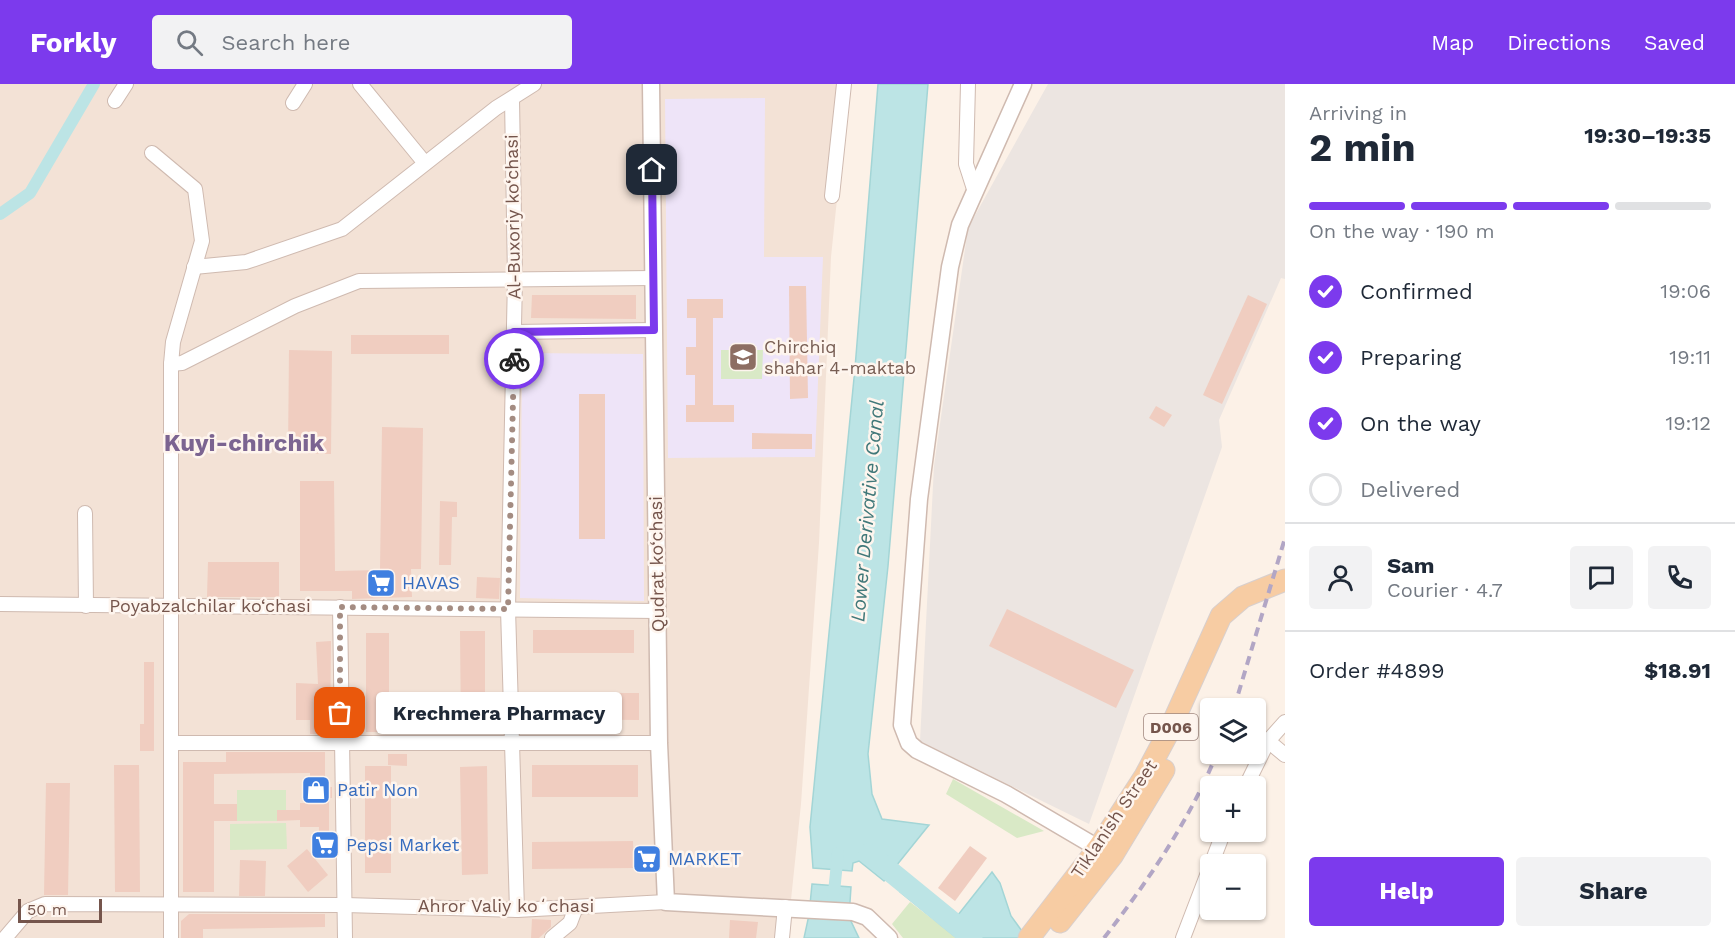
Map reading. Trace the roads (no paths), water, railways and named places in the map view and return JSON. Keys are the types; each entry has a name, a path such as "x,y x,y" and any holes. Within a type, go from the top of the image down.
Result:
{"main road":[{"name":"Tiklanish Street","path":"1105,852 1166,739 1221,616 1243,597 1285,580"},
{"name":"Tiklanish Street","path":"1071,897 1166,767 1234,615 1246,603 1285,588"},
{"name":"D006","path":"1029,938 1071,897"},
{"name":"D006","path":"1047,938 1071,897"}],"street":[{"path":"115,101 126,84"},
{"path":"292,103 305,84"},
{"path":"360,84 424,162"},
{"path":"194,267 246,262 342,229 424,162 496,108 534,84"},
{"name":"Qudrat ko‘chasi","path":"651,84 659,743 666,902"},
{"path":"832,196 844,84"},
{"path":"968,84 966,164 975,192"},
{"path":"1023,84 960,225 950,267 924,464 902,715 904,734 917,750 1006,794 1105,852"},
{"name":"Al-Buxoriy ko‘chasi","path":"512,99 515,278 508,609 517,910"},
{"path":"152,153 195,189 202,241 173,342 171,364 171,938"},
{"path":"171,364 182,363 295,306 359,281 654,278"},
{"path":"514,332 654,330"},
{"name":"Poyabzalchilar ko‘chasi","path":"85,513 86,606"},
{"name":"Poyabzalchilar ko‘chasi","path":"0,604 658,611"},
{"path":"340,607 345,938"},
{"path":"1251,776 1268,741 1285,722"},
{"path":"1268,741 1285,754"},
{"path":"171,743 659,743"},
{"path":"1183,938 1220,842"},
{"path":"666,902 853,912 867,917 889,938"},
{"name":"Ahror Valiy koʻchasi","path":"5,938 28,911 45,904 345,905 517,910 666,902"},
{"path":"552,938 570,923 576,907"},
{"path":"782,938 785,907"}],"water":[{"path":"878,84 928,84 888,566 868,754 872,794 882,819 929,825 884,881 859,861 853,863 852,871 813,868 810,827 855,368"},
{"path":"992,872 1000,883 1011,916 1027,938 957,938 900,892 910,879 958,915"},
{"path":"812,884 851,887 849,917 859,938 804,938"}],"waterway":[{"path":"0,214 30,193 94,84"},
{"name":"Lower Derivative Canal","path":"833,902 838,853"},
{"path":"869,854 972,938"}],"railway":[{"path":"1237,698 1285,538"},
{"path":"1104,938 1167,849 1212,764"}],"place":[{"name":"Chirchiq shahar 4-maktab","path":"743,357"},
{"name":"HAVAS","path":"381,583"},
{"name":"Krechmera Pharmacy","path":"340,713"},
{"name":"Patir Non","path":"316,790"},
{"name":"Pepsi Market","path":"325,845"},
{"name":"MARKET","path":"647,859"}],"district":[{"name":"Kuyi-chirchik","path":"244,443"}]}
